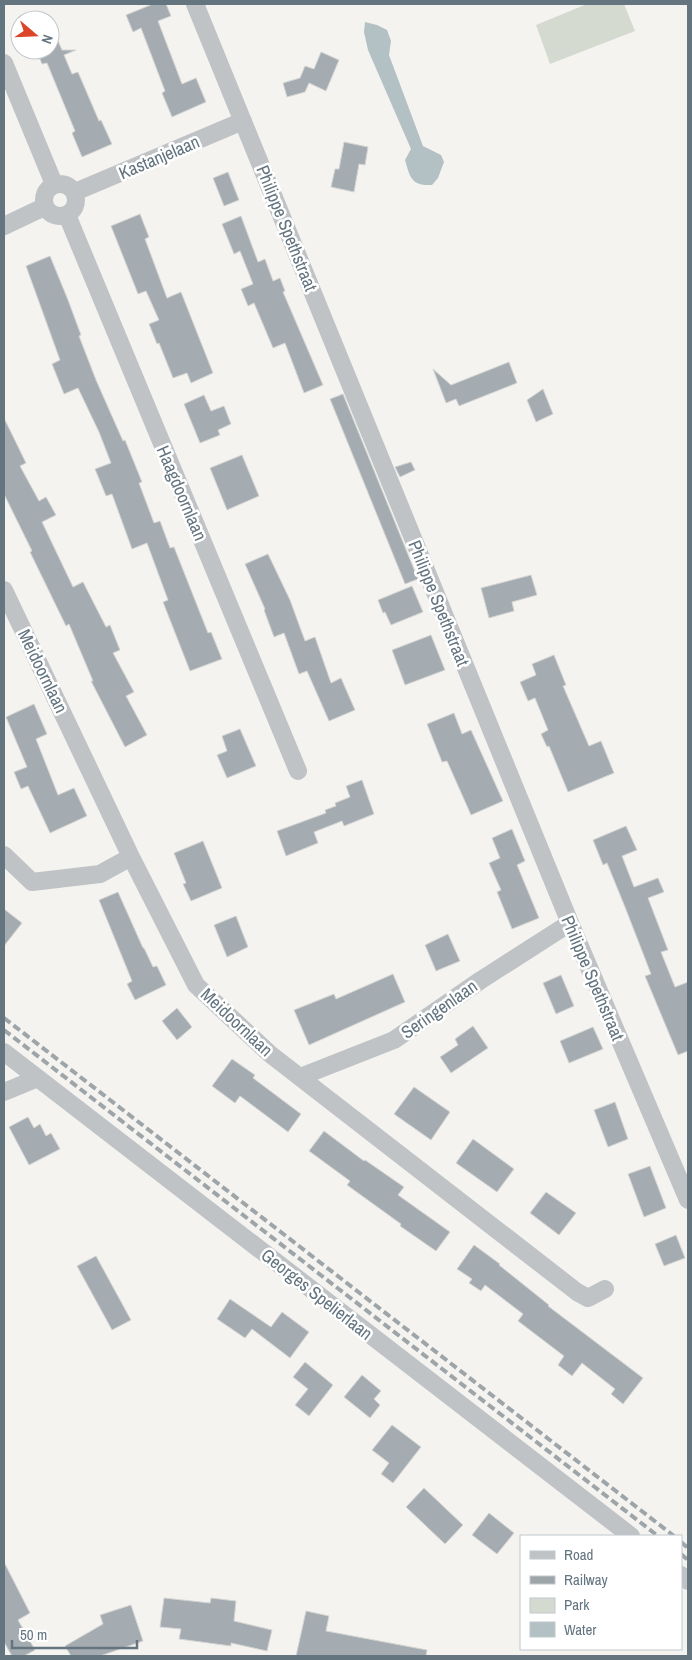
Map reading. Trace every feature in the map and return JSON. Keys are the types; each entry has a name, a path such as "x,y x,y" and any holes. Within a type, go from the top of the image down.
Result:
{"street":[{"name":"Philippe Spethstraat","path":"195,4 570,922 688,1200"},
{"path":"4,63 54,184"},
{"name":"Kastanjelaan","path":"75,192 243,121"},
{"path":"54,184 65,184 75,192 75,206 67,215 54,216 44,207 44,195 54,184"},
{"path":"4,226 44,207"},
{"name":"Haagdoornlaan","path":"67,215 298,771"},
{"name":"Meidoornlaan","path":"4,590 131,857 196,985 270,1054 577,1292 588,1298 605,1289"},
{"path":"4,855 32,882 100,874 131,857"},
{"name":"Seringenlaan","path":"300,1077 394,1040 570,922"},
{"name":"Georges Spelierlaan","path":"4,1052 630,1535"},
{"path":"4,1092 38,1078"}],"green space":[{"path":"587,4 624,4 635,31 550,64 536,25"}],"water":[{"path":"365,22 387,30 391,41 389,55 423,146 441,155 444,162 438,178 432,185 420,184 410,176 405,160 411,149 368,50 364,32"}],"building":[{"path":"153,4 166,4 171,16 158,21 182,84 196,78 206,102 172,117 162,93 165,91 141,28 133,32 126,15"},
{"path":"60,46 62,50 76,50 64,55 72,74 78,72 99,121 101,120 112,144 82,157 72,133 75,131 47,63 42,64 40,60 60,60"},
{"path":"321,52 339,60 326,91 309,83 305,92 287,97 283,83 300,78 305,66 314,69"},
{"path":"344,142 368,147 365,165 359,164 354,192 331,187 335,169 339,169"},
{"path":"228,172 239,200 224,206 213,178"},
{"path":"140,214 149,237 145,239 167,298 181,292 213,373 191,383 187,373 173,378 149,324 159,320 146,291 138,294 111,226"},
{"path":"241,216 258,262 265,259 273,281 280,278 285,291 283,292 323,385 304,393 285,343 273,348 254,303 248,306 241,289 253,284 240,251 234,254 222,224"},
{"path":"50,256 81,335 79,336 96,380 123,441 125,440 142,482 139,483 154,523 160,521 170,548 174,547 208,633 211,632 222,659 190,671 163,602 168,600 147,543 132,549 112,494 106,496 95,469 111,463 99,432 78,388 64,394 52,364 60,360 26,266"},
{"path":"509,362 517,383 459,406 456,399 446,403 433,369 451,385"},
{"path":"543,389 553,414 536,422 527,400"},
{"path":"343,394 418,579 405,584 330,399"},
{"path":"204,395 211,411 224,406 231,424 218,430 220,435 200,443 184,404"},
{"path":"4,418 26,463 20,466 39,501 46,497 56,515 42,522 73,587 83,582 106,627 110,625 120,650 113,653 134,692 126,696 147,735 125,747 91,681 93,681 69,624 66,626 4,494"},
{"path":"242,455 259,496 227,510 210,468"},
{"path":"411,462 415,470 400,477 395,467"},
{"path":"268,554 290,600 305,641 315,637 331,683 341,678 355,710 329,721 307,671 299,674 284,633 274,637 265,609 245,564"},
{"path":"531,575 537,595 512,602 514,611 489,618 481,588"},
{"path":"412,586 423,612 391,625 385,612 383,613 378,600"},
{"path":"431,635 445,670 405,685 392,650"},
{"path":"554,655 566,685 563,686 589,746 601,741 614,773 568,792 549,746 547,747 541,734 548,730 535,698 528,701 520,682 536,675 532,664"},
{"path":"34,704 47,734 36,739 58,795 74,788 87,816 50,833 28,786 21,789 14,772 27,767 6,717"},
{"path":"454,713 462,734 471,730 503,801 471,815 447,761 442,762 427,724"},
{"path":"240,729 256,766 227,778 217,755 227,751 222,736"},
{"path":"362,780 374,814 344,826 342,821 314,832 318,843 286,856 277,831 326,813 325,810 336,806 335,803 350,797 346,786"},
{"path":"626,826 637,850 622,856 634,887 658,878 664,892 648,898 668,950 661,952 675,987 688,982 688,1051 678,1055 645,976 651,974 625,907 607,863 603,865 593,840"},
{"path":"512,829 525,861 517,865 539,918 512,929 497,892 501,890 489,863 500,858 492,838"},
{"path":"203,841 222,888 191,901 183,884 186,883 174,853"},
{"path":"118,892 143,948 153,967 157,966 166,985 135,1000 127,984 132,981 99,900"},
{"path":"4,909 22,923 4,946"},
{"path":"236,916 248,947 227,957 214,925"},
{"path":"448,934 460,961 436,971 425,945"},
{"path":"393,974 405,1002 309,1045 294,1010 334,994 336,999"},
{"path":"561,975 574,1006 556,1014 543,983"},
{"path":"177,1008 192,1027 177,1040 162,1021"},
{"path":"473,1026 488,1048 451,1073 440,1057 458,1045 455,1039"},
{"path":"593,1027 603,1049 569,1063 560,1041"},
{"path":"232,1059 255,1075 253,1078 301,1114 288,1132 240,1096 235,1103 212,1086"},
{"path":"414,1087 450,1112 431,1140 394,1114"},
{"path":"615,1102 628,1139 608,1147 594,1110"},
{"path":"28,1117 34,1128 40,1124 46,1136 51,1133 60,1149 29,1165 9,1127"},
{"path":"324,1131 364,1161 404,1187 398,1195 450,1232 436,1251 347,1185 350,1181 309,1151"},
{"path":"473,1139 514,1169 497,1192 456,1163"},
{"path":"650,1166 666,1208 644,1217 628,1174"},
{"path":"546,1192 576,1213 559,1235 530,1213"},
{"path":"676,1235 685,1258 664,1266 655,1244"},
{"path":"474,1245 500,1264 548,1306 643,1378 623,1404 611,1394 615,1389 582,1363 572,1376 558,1365 564,1356 518,1321 523,1314 485,1285 481,1291 469,1283 472,1279 457,1269"},
{"path":"96,1256 131,1320 112,1330 77,1266"},
{"path":"230,1299 271,1327 282,1312 309,1332 290,1358 252,1329 245,1338 217,1319"},
{"path":"305,1362 333,1385 309,1416 295,1405 308,1389 293,1377"},
{"path":"362,1375 381,1391 374,1399 380,1405 370,1418 344,1397"},
{"path":"392,1425 421,1447 393,1483 381,1474 389,1463 372,1450"},
{"path":"424,1488 463,1525 445,1544 406,1507"},
{"path":"489,1513 514,1533 497,1554 472,1535"},
{"path":"4,1562 30,1613 18,1620 35,1650 24,1656 12,1656 4,1642"},
{"path":"164,1598 210,1603 211,1598 236,1601 234,1621 272,1630 267,1651 231,1643 231,1646 179,1639 181,1629 160,1627"},
{"path":"131,1605 143,1641 100,1656 71,1656 65,1646 103,1624 100,1615"},
{"path":"306,1611 329,1616 326,1631 427,1650 426,1656 296,1656"}],"railway":[{"path":"4,1018 673,1535"},
{"path":"4,1030 657,1535"},
{"path":"682,1543 688,1548"},
{"path":"682,1555 688,1560"}]}
